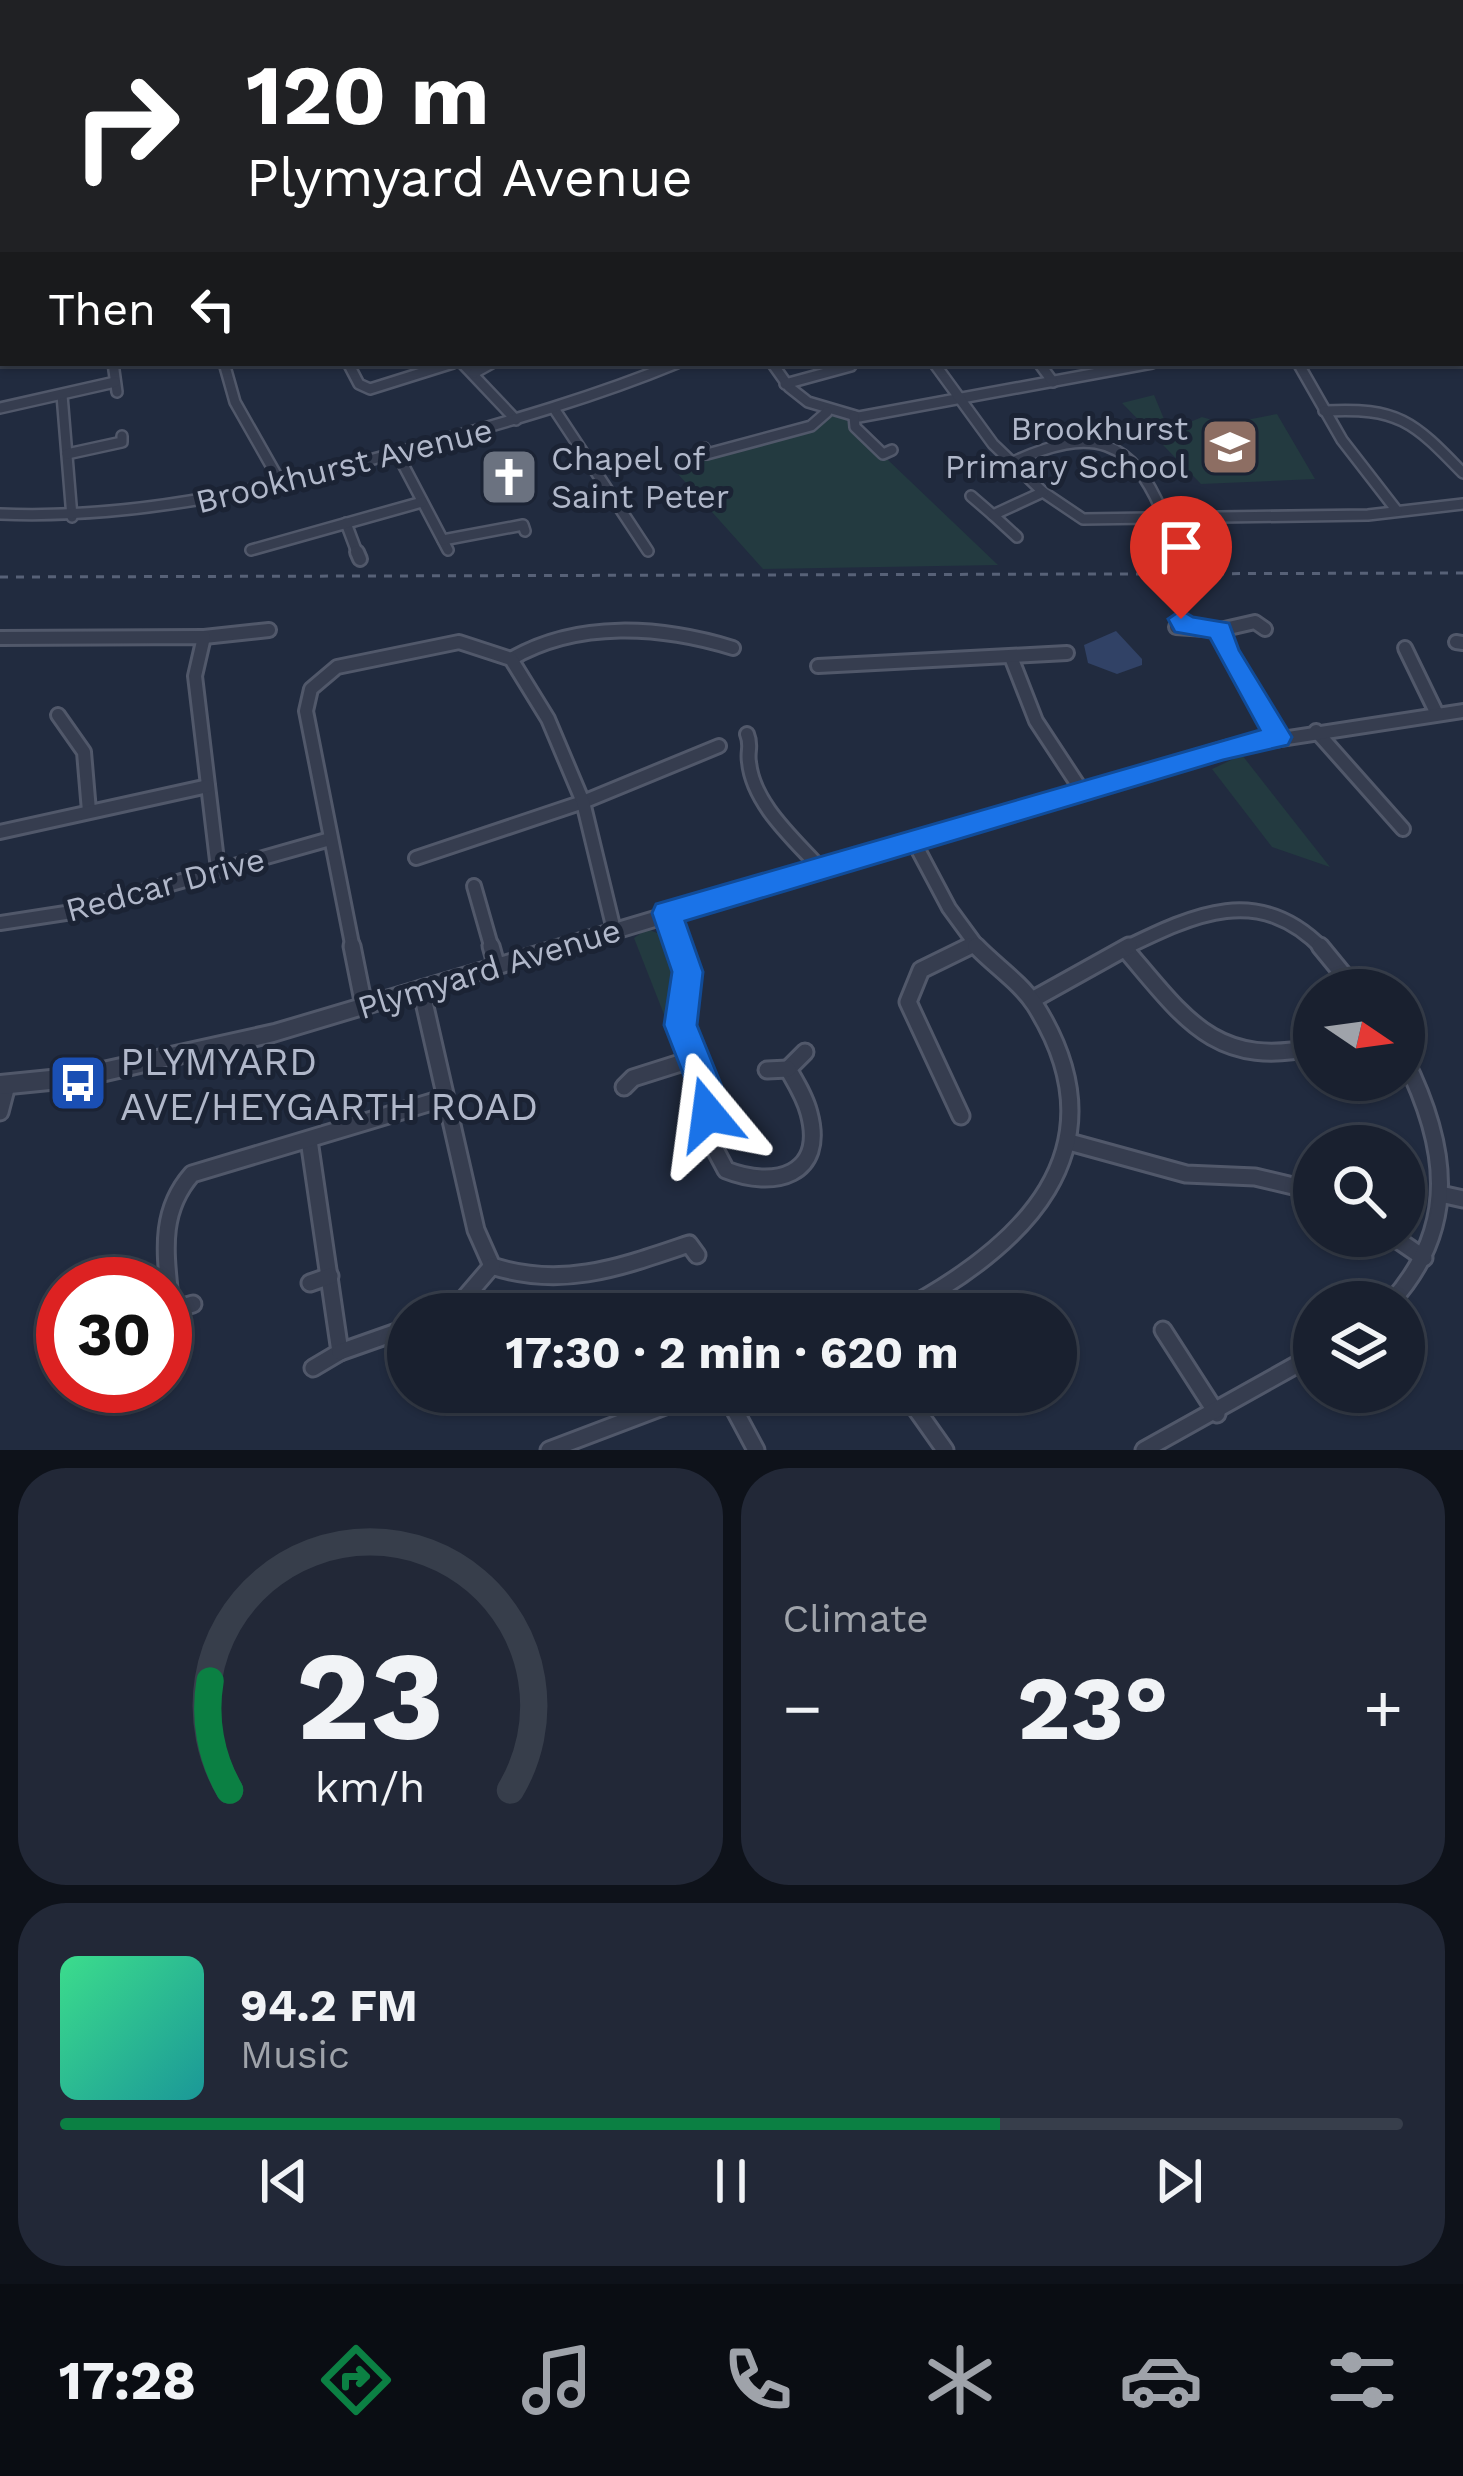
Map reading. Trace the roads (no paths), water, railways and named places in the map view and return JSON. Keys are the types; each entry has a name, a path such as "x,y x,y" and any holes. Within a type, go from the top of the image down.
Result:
{"street":[{"path":"0,407 116,387 113,366"},
{"path":"225,366 235,402 282,485"},
{"path":"350,366 359,385 370,389 447,366"},
{"path":"462,366 516,420"},
{"path":"474,373 487,366"},
{"name":"Brookhurst Avenue","path":"0,514 72,517 183,507 282,485 555,410 669,366"},
{"path":"774,366 785,384 811,406 854,416 1135,366"},
{"path":"936,366 993,445 1043,491 1083,519 1397,511 1463,504"},
{"path":"1042,366 1053,382"},
{"path":"1300,366 1324,411 1397,511"},
{"path":"785,384 849,370"},
{"path":"62,394 72,517"},
{"path":"1324,411 1378,407 1397,411 1463,473"},
{"path":"555,410 649,551"},
{"path":"704,448 707,454 811,426 827,412"},
{"path":"854,416 855,428 883,454 892,450"},
{"path":"1012,462 1093,438 1112,442 1154,486 1166,519"},
{"path":"67,454 122,442"},
{"path":"397,453 446,545 523,525 525,531"},
{"path":"993,515 1043,491"},
{"path":"971,496 1017,537"},
{"path":"257,544 422,502"},
{"path":"346,523 360,559"},
{"path":"1180,624 1220,630 1258,621"},
{"path":"0,638 204,637 269,630"},
{"path":"1220,630 1227,652 1278,737"},
{"path":"511,659 527,646 578,634 721,636 733,647"},
{"path":"204,637 195,676 218,869"},
{"path":"364,1006 306,712 318,680 338,667 459,642 511,659 548,719 583,802 614,930"},
{"path":"1405,648 1437,714"},
{"path":"818,666 1067,653"},
{"path":"1011,657 1036,721 1082,791"},
{"name":"Plymyard Avenue","path":"4,1085 80,1077 204,1052 1278,737 1463,711"},
{"path":"58,716 84,752 89,811"},
{"path":"1316,731 1403,829"},
{"path":"748,733 752,747 748,761 767,808 820,868"},
{"path":"416,859 583,802 719,746"},
{"path":"0,832 208,786"},
{"name":"Redcar Drive","path":"0,923 72,912 330,838"},
{"path":"914,842 974,944 1032,1000 1070,1076 1072,1143 1051,1192 1016,1233 941,1293"},
{"path":"474,886 496,964"},
{"path":"1032,1000 1126,950 1221,910 1278,914 1313,940 1338,969"},
{"path":"667,913 688,972 680,1025 706,1089 710,1140 718,1162 752,1182 781,1180 792,1174 805,1163 811,1147 812,1117 788,1069"},
{"path":"961,1116 944,1098 908,1002 908,990 920,968 974,944"},
{"path":"1126,950 1191,1023 1229,1048 1244,1056 1271,1059 1293,1053"},
{"path":"421,989 476,1230 492,1266 523,1278 552,1282 572,1281 688,1244 698,1256"},
{"path":"767,1070 788,1069 805,1052"},
{"path":"630,1076 693,1059"},
{"path":"0,1112 4,1085"},
{"path":"166,1257 164,1212 172,1192 192,1174 445,1098"},
{"path":"1407,1281 1437,1230 1445,1195 1440,1145 1425,1099"},
{"path":"309,1140 340,1352"},
{"path":"1072,1143 1186,1174 1255,1177 1293,1186"},
{"path":"1445,1195 1463,1199"},
{"path":"469,1293 492,1266"},
{"path":"310,1283 331,1276"},
{"path":"1163,1330 1216,1414"},
{"path":"313,1368 340,1352 387,1335"},
{"path":"1144,1450 1216,1414 1293,1367"},
{"path":"549,1450 647,1413"},
{"path":"736,1413 756,1450"},
{"path":"918,1413 944,1450"}],"water":[{"path":"1116,631 1142,659 1142,665 1117,674 1088,663 1084,645"}],"railway":[{"path":"0,577 1463,573"}],"place":[{"name":"Brookhurst Primary School","path":"1230,447"},
{"name":"Chapel of Saint Peter","path":"509,477"},
{"name":"PLYMYARD AVE/HEYGARTH ROAD","path":"78,1083"}]}
